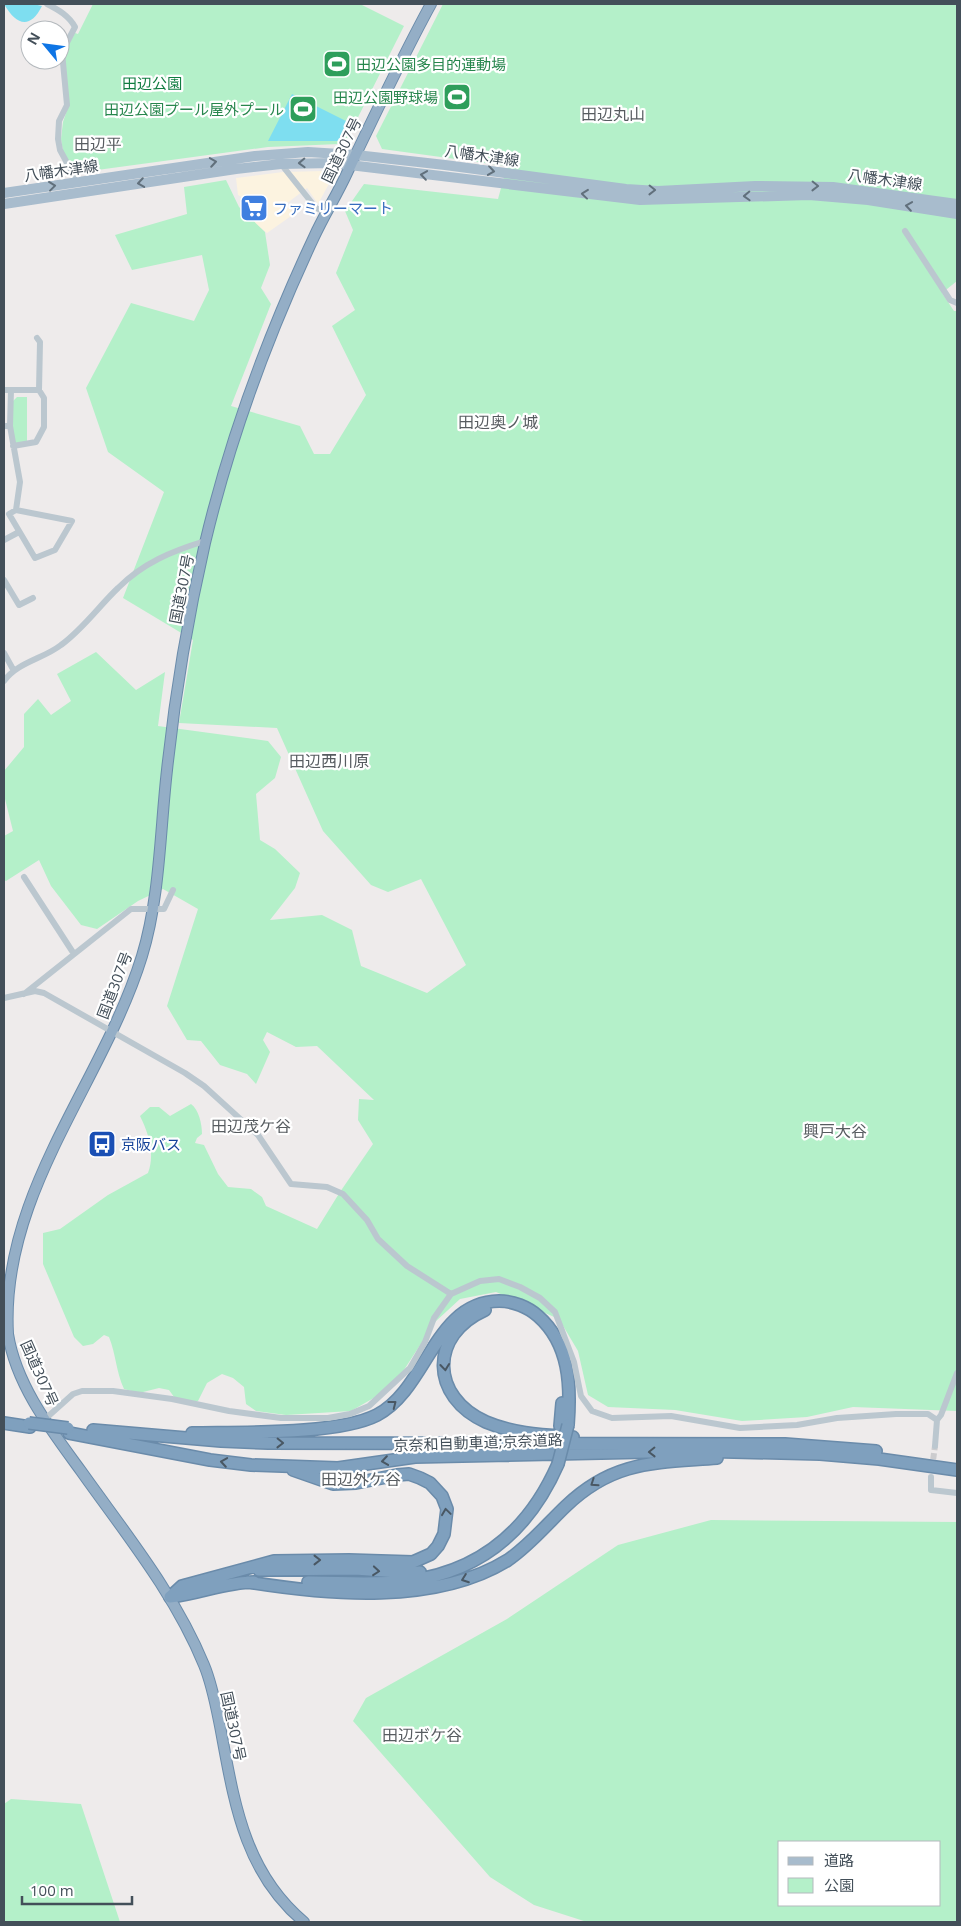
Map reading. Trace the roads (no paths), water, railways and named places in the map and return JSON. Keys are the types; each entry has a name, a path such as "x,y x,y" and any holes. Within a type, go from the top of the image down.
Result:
{"highway":[{"name":"国道307号","path":"304,1922 282,1902 248,1847 234,1796 206,1668 170,1597 44,1420 23,1379 8,1337 6,1317 7,1262 26,1192 46,1150 111,1033 133,984 144,946 152,910 171,726 205,541 229,458 263,357 326,212 431,4"},
{"path":"92,1430 172,1433 262,1431 336,1426 359,1422 376,1415 401,1398 453,1320 477,1305 496,1301 512,1303 531,1311 554,1335 565,1358 568,1374 564,1426 554,1464 542,1497 514,1532 489,1552 448,1572 423,1578 394,1582 248,1582 221,1585 188,1595 170,1597"},
{"path":"564,1426 558,1363 551,1344 535,1322 516,1311 496,1308 476,1314 459,1325 445,1350 444,1369 448,1386 460,1405 486,1422 528,1434 573,1437 658,1436 785,1444"},
{"name":"京奈和自動車道;京奈道路","path":"4,1418 29,1425"},
{"name":"京奈和自動車道;京奈道路","path":"4,1423 68,1430 231,1464 338,1468 415,1457 456,1455 694,1451 796,1453 879,1459 957,1470"},
{"name":"京奈和自動車道;京奈道路","path":"68,1430 92,1430 221,1442 268,1443 785,1444 880,1451 957,1463"},
{"path":"248,1582 290,1589 362,1592 439,1587 485,1572 508,1559 530,1542 567,1505 605,1476 652,1464 796,1453"},
{"path":"240,1571 355,1569 412,1574 445,1565 477,1551 509,1527 530,1502 554,1464"},
{"path":"170,1597 182,1586 274,1561 349,1560 412,1562 431,1554 444,1534 447,1509 442,1496 430,1483 420,1478 409,1474 364,1482 333,1484 281,1466"}],"main road":[{"name":"八幡木津線","path":"4,193 285,152 356,154 626,190 658,191 755,186 832,187 957,204"},
{"name":"八幡木津線","path":"4,204 236,169 281,164 333,163 640,200 800,195 868,200 957,214"}],"street":[{"path":"47,4 58,9 71,20 75,27 62,52 67,105 59,121 58,139 60,150 78,183"},
{"path":"281,164 316,208 326,212"},
{"path":"905,231 950,300 957,304"},
{"path":"13,446 36,442 44,427 44,398 39,390 40,342 37,338"},
{"path":"4,390 39,390"},
{"path":"11,390 7,426 20,482 16,510"},
{"path":"16,510 72,521 55,550 35,558 9,514 16,510"},
{"path":"4,540 19,532"},
{"path":"4,681 14,671 43,656 74,635 134,573 179,549 205,541"},
{"path":"4,580 19,605 33,598"},
{"path":"4,653 14,671"},
{"path":"24,877 74,954"},
{"path":"24,994 131,909 164,909 173,890"},
{"path":"4,998 35,991 44,993 111,1033 185,1073 204,1086 258,1135 292,1184 327,1187 343,1194 367,1220 378,1238 408,1266 451,1294"},
{"path":"44,1420 73,1394 113,1391 281,1418 328,1418 350,1414 369,1406 410,1368 425,1342 434,1318 451,1294 480,1281 499,1279 520,1287 540,1298 556,1312 566,1335 574,1362 580,1396 592,1410 612,1418 671,1416 740,1428 797,1425 836,1418 896,1414 928,1414 937,1420"},
{"path":"935,1446 937,1420 942,1415 957,1373"},
{"path":"931,1477 931,1490 957,1493"}],"water":[{"path":"4,4 33,4 42,6 30,20 18,20"},
{"name":"田辺公園プール屋外プール","path":"292,94 352,124 342,141 268,141"}],"tunnel":[{"path":"932,1468 935,1446"}],"place":[{"name":"田辺公園多目的運動場","path":"337,64"},
{"name":"田辺公園野球場","path":"457,97"},
{"name":"田辺公園プール屋外プール","path":"303,109"},
{"name":"ファミリーマート","path":"254,208"},
{"name":"京阪バス","path":"102,1144"}],"district":[{"name":"田辺丸山","path":"613,114"},
{"name":"田辺平","path":"98,144"},
{"name":"田辺奥ノ城","path":"498,422"},
{"name":"田辺西川原","path":"329,761"},
{"name":"田辺茂ケ谷","path":"251,1126"},
{"name":"興戸大谷","path":"835,1131"},
{"name":"田辺外ケ谷","path":"361,1479"},
{"name":"田辺ボケ谷","path":"422,1735"}],"park label":[{"name":"田辺公園","path":"152,83"}]}
